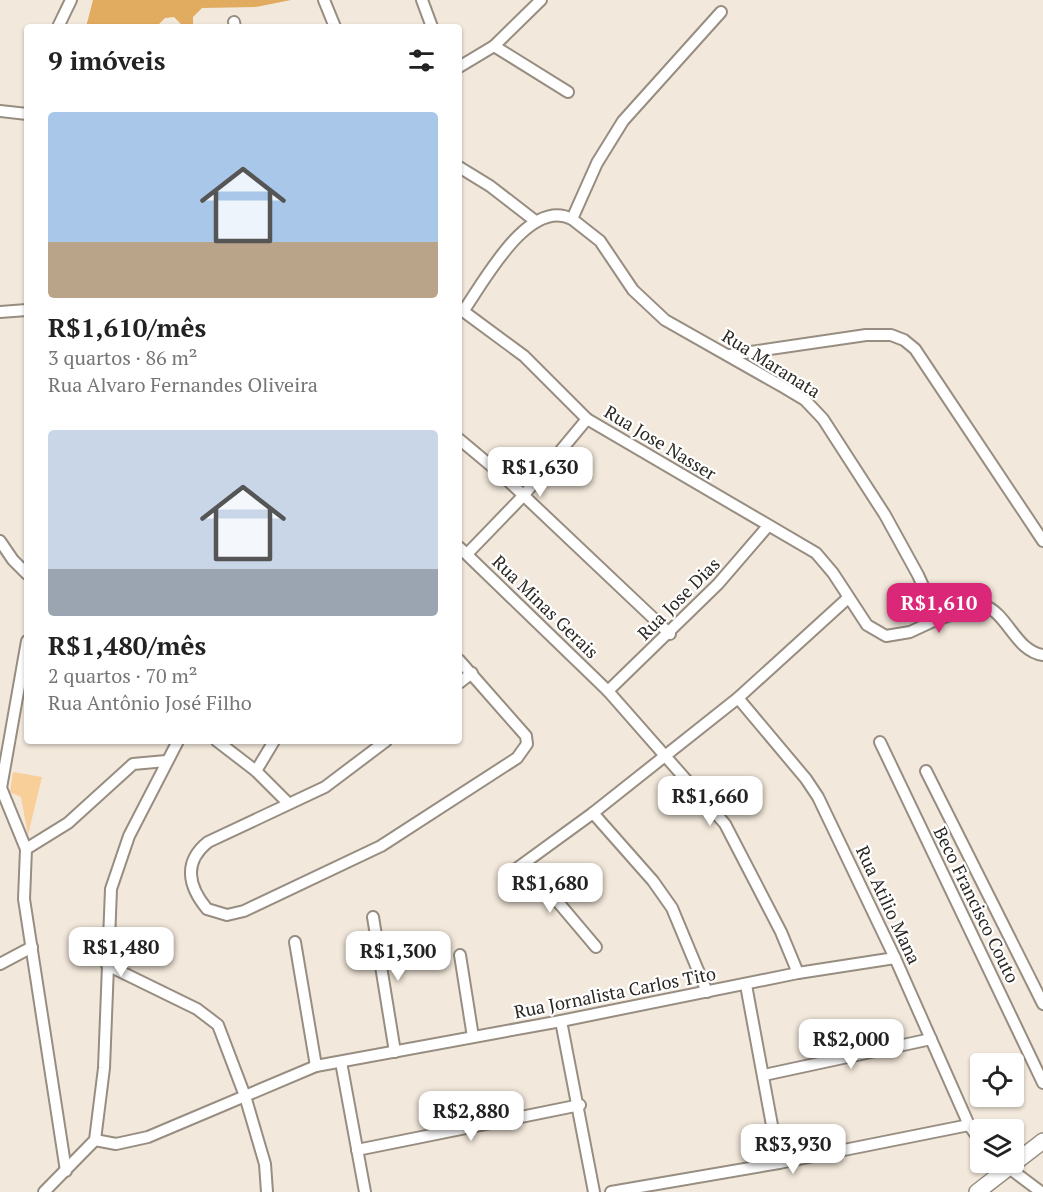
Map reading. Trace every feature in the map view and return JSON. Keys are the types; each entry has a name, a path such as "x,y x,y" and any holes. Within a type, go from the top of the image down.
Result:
{"street":[{"path":"59,24 71,0"},
{"path":"324,0 334,24"},
{"path":"422,0 431,24"},
{"path":"462,65 494,46 541,0"},
{"path":"462,309 515,240 534,220 553,214 572,219 597,163 623,121 721,12"},
{"path":"494,46 568,92"},
{"path":"0,111 24,114"},
{"path":"462,169 490,186 534,220"},
{"name":"Rua Maranata","path":"572,219 600,241 633,290 665,320 730,355 805,400 823,419 885,515 918,575 938,619"},
{"name":"Rua Jose Nasser","path":"462,309 524,356 587,419 816,553 833,573 867,625 886,636 910,632 974,606 989,607 1027,648 1043,655"},
{"path":"0,312 24,310"},
{"path":"730,355 866,335 891,335 904,340 915,350 1043,541"},
{"path":"463,550 523,496 587,419"},
{"path":"462,442 670,634"},
{"name":"Rua Jose Dias","path":"608,691 670,634 718,584 768,526"},
{"path":"0,542 24,570"},
{"name":"Rua Minas Gerais","path":"463,550 608,691 725,824 781,932 798,973"},
{"path":"505,877 593,813 738,698 848,598"},
{"path":"24,657 1,789 26,849 24,900 66,1171"},
{"path":"382,744 337,780 208,842 198,850 192,859 190,871 194,889 207,909 227,915 244,911 381,846 517,758 527,744 526,736 517,723 462,663"},
{"path":"462,680 471,673"},
{"name":"Rua Atilio Mana","path":"738,698 806,779 818,797 895,958 969,1125"},
{"name":"Beco Francisco Couto","path":"880,742 1043,1083"},
{"path":"44,1192 94,1140 104,1068 106,965 111,889 129,836 176,744"},
{"path":"221,744 256,771 288,803"},
{"path":"256,771 272,744"},
{"path":"26,849 68,823 126,769 134,764 166,761"},
{"path":"926,771 1043,1004"},
{"path":"593,813 653,881 672,908 707,992"},
{"path":"525,862 596,947"},
{"path":"373,917 395,1052"},
{"path":"295,942 316,1066"},
{"path":"0,964 32,946"},
{"path":"460,955 473,1037"},
{"name":"Rua Jornalista Carlos Tito","path":"94,1140 116,1144 130,1143 316,1066 561,1021 798,973 895,958"},
{"path":"106,965 215,1020 244,1096 265,1164 267,1192"},
{"path":"746,985 779,1163"},
{"path":"561,1021 580,1106 594,1192"},
{"path":"764,1075 931,1039"},
{"path":"341,1062 365,1192"},
{"path":"357,1150 580,1106"},
{"path":"611,1192 669,1187 969,1125"},
{"path":"1024,1153 1043,1141"},
{"path":"977,1192 997,1173"},
{"path":"1014,1173 1041,1192"}],"shaded area":[{"path":"93,0 291,0 256,7 202,8 193,17 193,24 181,24 174,17 165,18 159,24 87,24"},
{"path":"13,772 42,777 28,835 21,797 10,792"}]}
